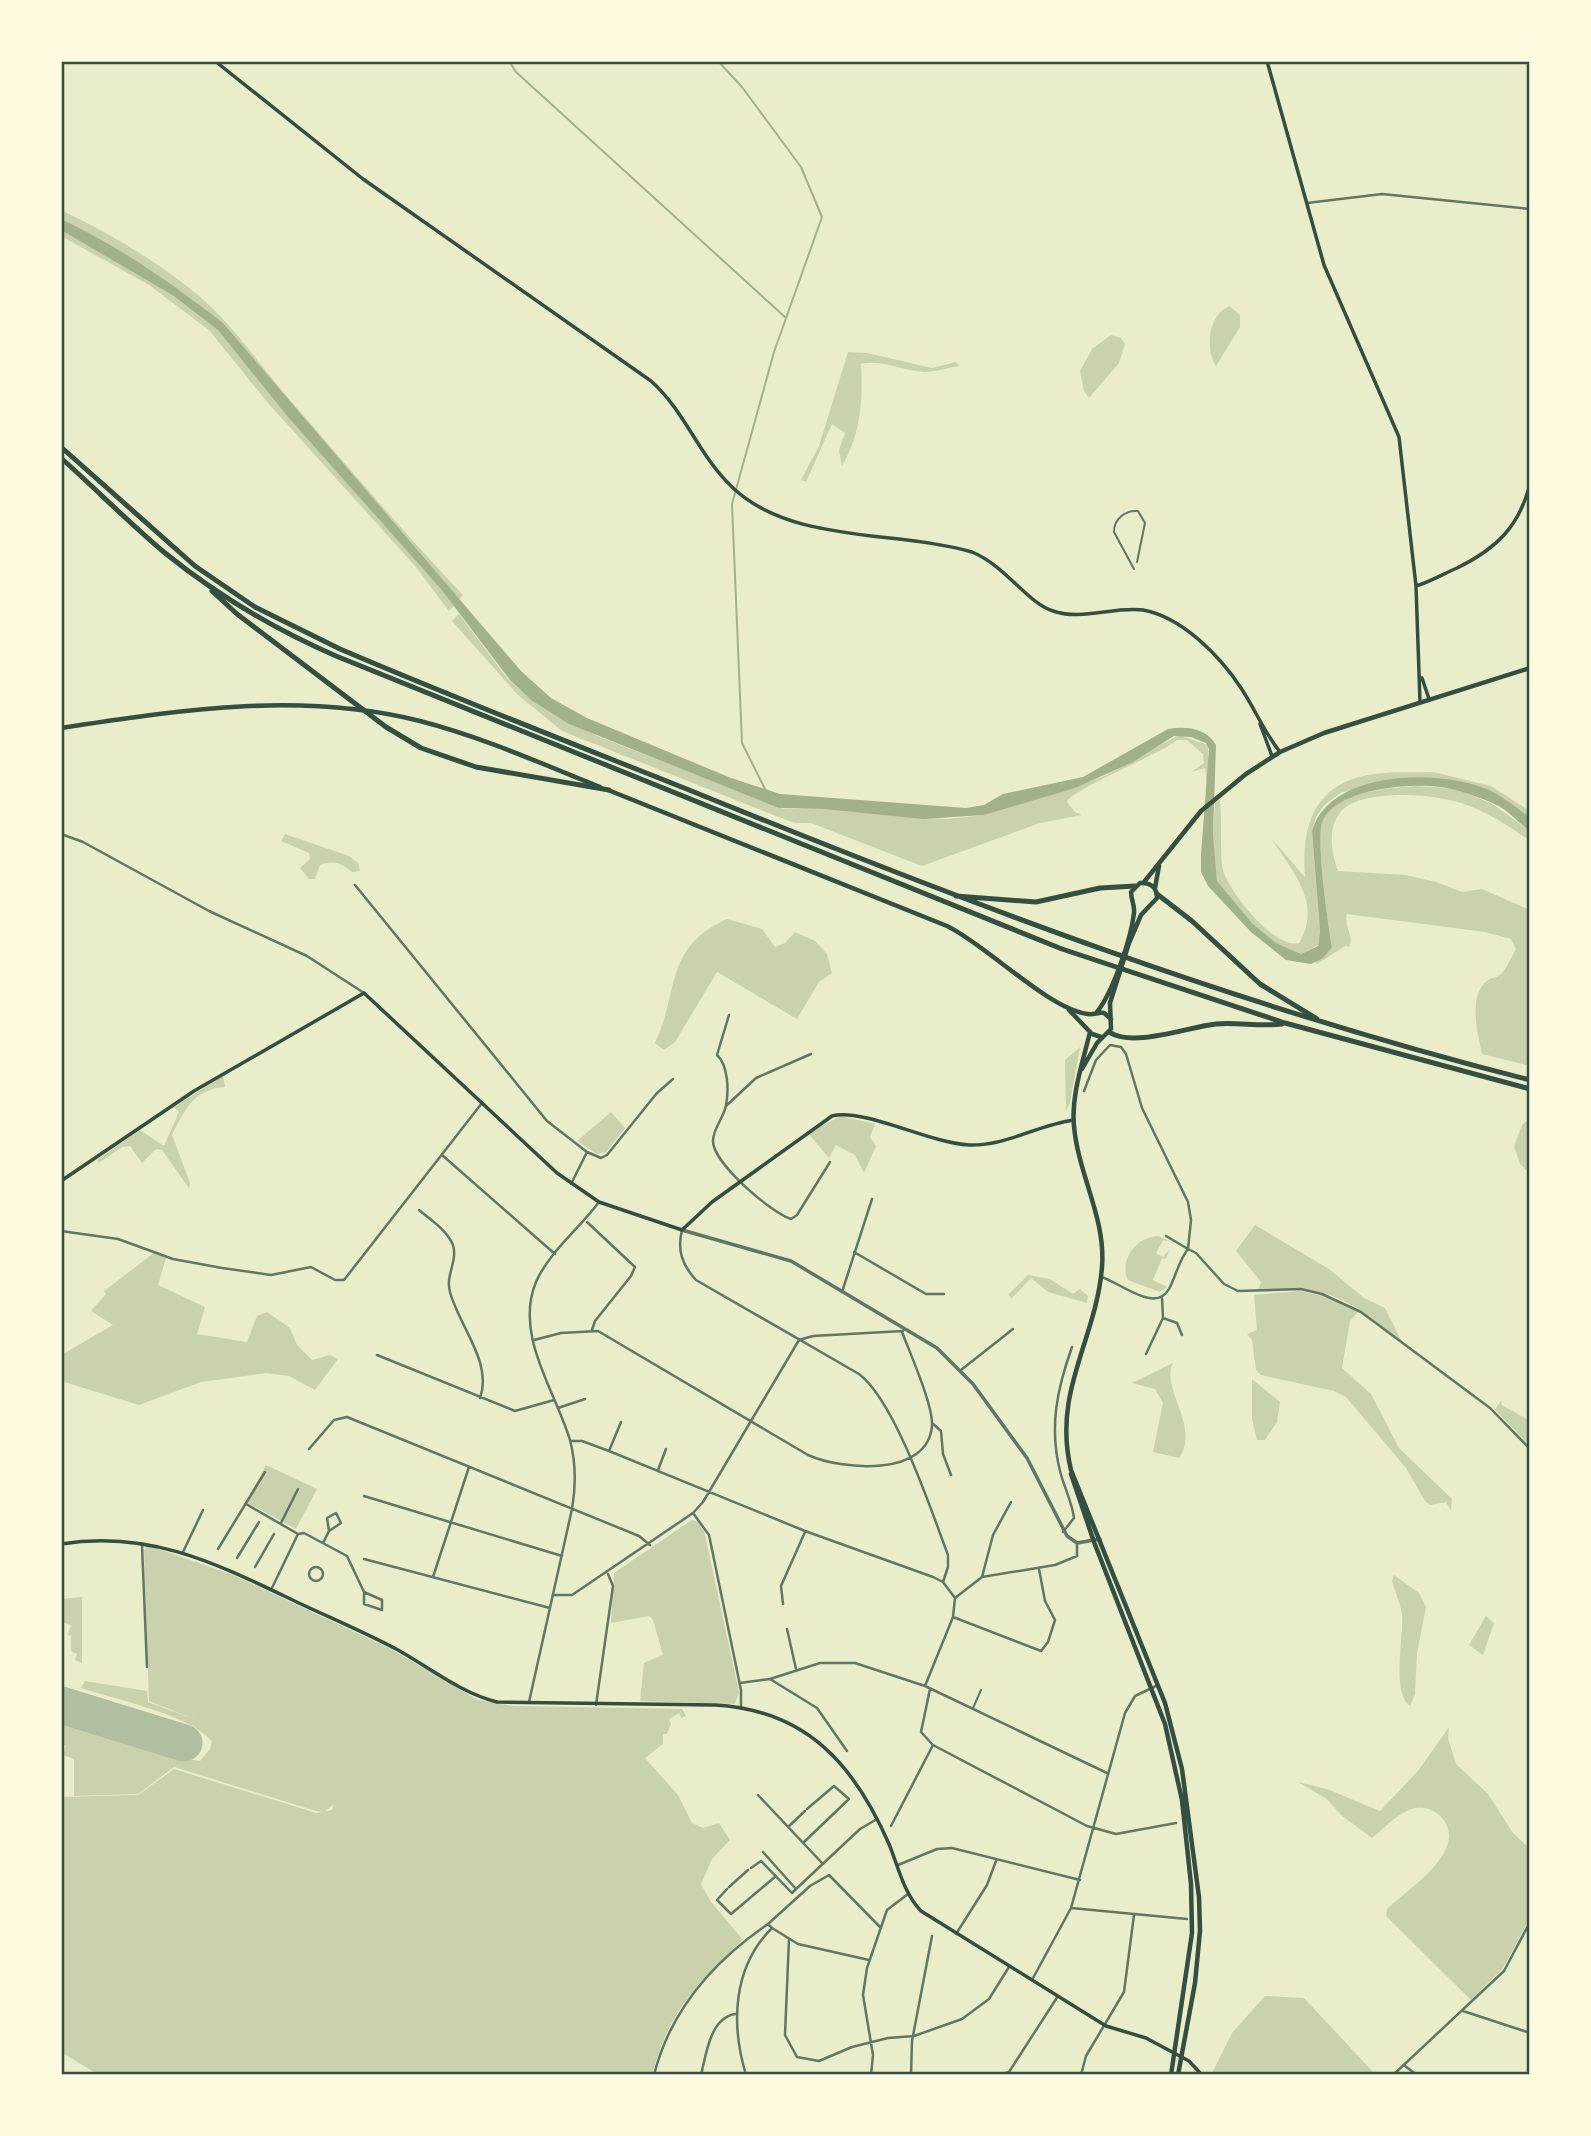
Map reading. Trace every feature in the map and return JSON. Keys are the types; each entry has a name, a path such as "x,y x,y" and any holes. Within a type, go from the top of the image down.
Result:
{"highway":[{"path":"61,447 177,553 235,594 297,629 953,897 1151,968 1329,1026 1530,1080"},
{"path":"61,458 237,614 412,744 476,767 609,790"},
{"path":"200,579 270,625 352,663 1019,932 1285,1023 1530,1089"},
{"path":"953,897 1036,902 1112,887 1135,886"},
{"path":"1156,891 1261,984 1329,1026"},
{"path":"1109,1032 1120,1037 1139,1038 1217,1024 1285,1023"}],"main road":[{"path":"215,61 363,178 651,381 672,402 706,457 731,486 768,513 788,521 972,552 996,565 1038,603 1054,612 1069,614 1132,609 1160,615 1188,632 1222,664 1241,687 1280,752"},
{"path":"1267,61 1330,283 1399,437 1416,586 1420,702"},
{"path":"1416,586 1468,562 1500,541 1520,515 1530,484"},
{"path":"1080,1073 1102,1037 1109,1032 1113,985 1127,943 1134,904 1131,895 1135,886 1144,882 1201,811 1280,752 1324,733 1530,668"},
{"path":"1420,672 1429,699"},
{"path":"61,728 220,706 302,704 385,714 482,741 947,926 980,944 1102,1037"},
{"path":"1259,719 1272,756"},
{"path":"1127,943 1147,908 1154,904 1160,862"},
{"path":"1144,882 1156,891"},
{"path":"1134,904 1147,908"},
{"path":"1113,985 1095,1013 1089,1029 1073,1120 1078,1153 1102,1251 1101,1277 1067,1396 1064,1434 1071,1469 1094,1542 1151,1688 1177,1771 1191,1884 1192,1949 1171,2075"},
{"path":"61,1181 205,1084 364,993 542,1162 571,1184 599,1202 682,1230 692,1218 740,1181 818,1124 836,1115 855,1116 929,1138 969,1145 1007,1141 1073,1120"},
{"path":"1067,1008 1107,1014 1111,1019"},
{"path":"1071,1469 1158,1685 1177,1741 1199,1897 1199,1945 1178,2075"},
{"path":"61,1544 101,1540 143,1543 183,1552 395,1648 477,1697 505,1704 741,1707 786,1720 818,1741 852,1777 877,1818 909,1894 921,1911 1106,2025 1146,2038 1182,2057 1197,2067 1202,2075"}],"street":[{"path":"1306,204 1382,194 1530,209"},
{"path":"61,834 83,842 220,916 307,956 364,993"},
{"path":"355,885 547,1121 587,1152 601,1158 607,1155 657,1093 673,1079"},
{"path":"713,1059 717,1055 729,1015"},
{"path":"1084,1091 1091,1069 1101,1052 1110,1045 1121,1047 1126,1054 1139,1101 1188,1202 1191,1220 1188,1249 1162,1298 1163,1318 1146,1354"},
{"path":"811,1054 756,1078 726,1106 713,1144 740,1181 764,1205 791,1219 797,1215 830,1162"},
{"path":"717,1055 725,1066 726,1106"},
{"path":"61,1231 118,1238 173,1259 263,1275 279,1275 311,1267 340,1281 352,1273 482,1103"},
{"path":"571,1184 587,1152"},
{"path":"442,1155 555,1254"},
{"path":"842,1292 872,1199"},
{"path":"529,1704 572,1509 575,1478 570,1441 529,1325 532,1295 538,1278 555,1254 599,1202"},
{"path":"419,1210 444,1231 452,1243 454,1254 449,1291 485,1378 480,1398"},
{"path":"586,1220 635,1267 631,1276 595,1321 592,1330"},
{"path":"943,1582 948,1567 948,1555 889,1410 869,1382 696,1280 686,1268 680,1254 682,1230 782,1257 937,1348 961,1370 1028,1460 1063,1532 1077,1543 1100,1539"},
{"path":"1166,1236 1196,1253 1224,1284 1238,1291 1301,1289 1322,1294 1361,1312 1490,1408 1530,1449"},
{"path":"855,1252 926,1294 943,1294"},
{"path":"1101,1277 1151,1299 1162,1298"},
{"path":"1163,1318 1177,1323 1182,1335"},
{"path":"534,1340 561,1332 592,1330 611,1337 808,1455 834,1464 869,1467 909,1457 923,1447 930,1436 932,1423 902,1332 905,1327"},
{"path":"961,1370 1013,1329"},
{"path":"554,1595 572,1595 650,1545 693,1513 710,1491 799,1340 813,1336 902,1332"},
{"path":"1063,1532 1074,1518 1058,1464 1054,1420 1060,1383 1072,1347"},
{"path":"377,1355 480,1398 520,1411 554,1399"},
{"path":"558,1408 585,1399"},
{"path":"309,1449 334,1420 347,1417 639,1536 650,1545"},
{"path":"609,1451 621,1422"},
{"path":"932,1423 941,1431 943,1454 951,1475"},
{"path":"570,1441 582,1441 609,1451 805,1531 943,1582 955,1598 953,1617 925,1686"},
{"path":"658,1470 666,1449"},
{"path":"433,1577 469,1467"},
{"path":"218,1549 265,1472"},
{"path":"281,1523 298,1489"},
{"path":"365,1496 562,1556"},
{"path":"982,1577 993,1535 1011,1502"},
{"path":"246,1504 298,1534 304,1533 347,1556 363,1592 364,1604 382,1610 382,1600 363,1592"},
{"path":"183,1552 202,1510"},
{"path":"323,1543 329,1531 341,1523 336,1513 327,1518 329,1531"},
{"path":"693,1513 709,1535 740,1683 741,1707"},
{"path":"237,1558 259,1522"},
{"path":"783,1604 781,1586 805,1531"},
{"path":"255,1567 274,1534"},
{"path":"271,1590 298,1534"},
{"path":"143,1543 147,1667"},
{"path":"955,1598 982,1577 1039,1569 1072,1559 1077,1556 1077,1543"},
{"path":"364,1559 551,1608"},
{"path":"953,1617 1041,1651 1055,1625 1045,1601 1039,1569"},
{"path":"596,1705 613,1586 608,1573"},
{"path":"787,1629 796,1670"},
{"path":"740,1683 770,1679 820,1663 850,1662 925,1686 1107,1773"},
{"path":"770,1679 817,1708 847,1751"},
{"path":"1032,1980 1071,1908 1125,1713 1135,1696 1158,1685"},
{"path":"930,1689 921,1732 933,1745 1092,1827 1116,1834 1176,1823"},
{"path":"891,1826 933,1745"},
{"path":"788,1826 834,1786 849,1799 803,1843"},
{"path":"758,1795 823,1864"},
{"path":"776,1875 731,1914 717,1900 761,1861 776,1875 792,1893 860,1829 877,1818"},
{"path":"898,1864 947,1847 1080,1880"},
{"path":"763,1852 796,1889"},
{"path":"956,1934 988,1885 996,1860"},
{"path":"654,2075 669,2030 691,1996 703,1982 810,1886 829,1875 881,1928"},
{"path":"871,2075 870,2041 863,1995 869,1960 887,1910 909,1894"},
{"path":"1071,1908 1187,1919"},
{"path":"1081,2075 1086,2056 1106,2025 1127,1983 1134,1915"},
{"path":"1393,2075 1504,1971 1530,1922"},
{"path":"768,1924 789,1940 869,1960"},
{"path":"746,2075 737,2045 735,2014 752,1956 772,1928"},
{"path":"911,2075 914,2036 932,1936"},
{"path":"789,1940 785,2035 792,2051 803,2060 814,2062 870,2041 914,2036 971,2015 989,1999 1009,1966"},
{"path":"998,2075 1009,2073 1058,1996"},
{"path":"1463,2011 1530,2033"},
{"path":"701,2075 715,2029 724,2017 735,2014"},
{"path":"1405,2065 1417,2075"}],"lane":[{"path":"1134,569 1114,532 1117,520 1131,511 1138,511 1145,523 1137,562"},
{"path":"972,1709 981,1690"}],"shaded area":[{"path":"61,210 143,255 188,287 215,311 372,495 463,595 449,611 415,566 268,403 209,330 149,285 61,236"},
{"path":"61,219 104,241 145,267 223,323 521,671 551,698 587,718 731,778 780,794 966,808 984,805 1003,794 1083,777 1168,729 1195,730 1207,735 1216,745 1213,833 1217,881 1252,923 1276,943 1301,954 1318,946 1320,931 1312,831 1322,811 1340,796 1363,785 1388,779 1416,777 1468,783 1489,790 1530,817 1530,831 1494,804 1442,787 1384,788 1346,800 1332,809 1323,820 1321,829 1323,881 1332,947 1323,958 1311,964 1286,960 1251,932 1208,886 1201,872 1201,855 1209,749 1206,743 1191,737 1174,736 1133,762 1075,788 984,815 923,819 823,809 779,808 569,724 531,700 510,680 441,589 288,417 218,330 174,296 61,230"},
{"path":"1229,306 1240,315 1240,327 1216,366 1210,350 1210,333 1217,317"},
{"path":"1111,335 1121,338 1125,344 1119,363 1089,398 1084,391 1080,371 1092,349"},
{"path":"848,352 867,353 932,368 956,362 959,366 924,372 884,364 861,364 859,416 848,454 842,466 839,450 845,433 832,424 806,482 801,480 819,446"},
{"path":"459,614 507,678 531,700 597,736 784,809 823,809 948,819 984,815 1103,777 1179,735 1208,745 1209,783 1207,785 1205,768 1191,772 1204,763 1203,754 1187,740 1177,740 1072,797 1067,802 1075,812 1082,815 1040,823 922,866 811,823 795,823 776,816 562,731 518,695 452,621"},
{"path":"1433,772 1491,786 1530,811 1530,817 1489,790 1442,780 1342,792 1324,805 1316,817 1312,831 1320,931 1318,945 1301,954 1276,943 1252,923 1217,881 1213,834 1215,803 1219,799 1222,863 1227,879 1243,904 1266,929 1289,943 1299,943 1306,928 1306,901 1295,875 1271,838 1305,877 1305,842 1309,826 1314,811 1334,788 1349,780 1368,775"},
{"path":"1415,786 1453,788 1491,803 1530,831 1530,841 1481,811 1451,800 1380,796 1349,805 1335,821 1332,842 1338,871 1406,875 1462,892 1482,889 1530,910 1530,1066 1482,1054 1477,1026 1478,995 1488,980 1501,974 1506,968 1516,949 1511,939 1485,932 1347,914 1346,923 1351,938 1349,947 1345,946 1317,964 1315,962 1332,946 1321,859 1321,826 1324,817 1332,808 1353,796"},
{"path":"285,834 349,856 358,863 360,871 352,872 341,865 329,863 320,865 315,879 309,879 300,868 310,859 309,853 281,841"},
{"path":"727,919 762,929 775,947 785,943 795,932 815,941 827,954 832,973 819,982 797,1019 717,972 675,1042 664,1050 655,1043 683,957 692,943"},
{"path":"1080,1047 1070,1103 1066,1111 1065,1060"},
{"path":"223,1076 225,1087 198,1096 186,1109 172,1135 190,1183 189,1188 162,1150 156,1149 142,1163 130,1146 122,1147 99,1163 97,1160 140,1130 164,1146 179,1112 174,1107"},
{"path":"611,1112 625,1128 606,1152 597,1154 577,1141"},
{"path":"841,1116 875,1124 870,1137 876,1146 864,1173 855,1155 836,1145 829,1158 808,1133"},
{"path":"1530,1118 1530,1174 1520,1164 1514,1146 1522,1125"},
{"path":"1255,1225 1329,1269 1364,1298 1385,1308 1401,1340 1363,1312 1332,1296 1298,1289 1258,1291 1261,1282 1236,1251"},
{"path":"1158,1236 1171,1242 1163,1240 1156,1253 1163,1257 1169,1250 1166,1259 1162,1258 1153,1280 1167,1287 1160,1292 1128,1280 1126,1272 1128,1258 1136,1245 1150,1237"},
{"path":"154,1253 166,1258 158,1285 205,1307 197,1334 247,1342 257,1316 267,1312 290,1328 297,1345 312,1360 330,1355 338,1359 315,1390 289,1376 266,1373 201,1382 139,1405 61,1381 61,1355 113,1325 91,1311 106,1294 104,1291"},
{"path":"1028,1275 1050,1279 1073,1294 1080,1289 1088,1296 1087,1303 1048,1292 1031,1278 1012,1298 1008,1295"},
{"path":"1300,1291 1323,1296 1358,1312 1350,1321 1342,1368 1371,1394 1399,1448 1452,1499 1451,1511 1446,1502 1430,1505 1425,1501 1406,1468 1346,1397 1334,1391 1261,1375 1256,1370 1252,1340 1247,1334 1257,1330 1254,1295"},
{"path":"1173,1363 1170,1373 1172,1384 1186,1434 1185,1446 1179,1458 1153,1452 1163,1403 1155,1389 1132,1383"},
{"path":"1252,1379 1280,1402 1277,1422 1265,1440 1257,1440 1252,1419"},
{"path":"1501,1400 1502,1405 1530,1421 1530,1446 1495,1410"},
{"path":"266,1465 317,1489 296,1529 246,1502"},
{"path":"692,1520 698,1522 704,1531 739,1692 735,1704 640,1701 644,1663 663,1655 653,1620 649,1616 611,1623 614,1573"},
{"path":"147,1545 233,1575 391,1649 478,1700 513,1706 682,1709 686,1716 682,1718 679,1713 669,1719 671,1724 667,1734 663,1734 663,1744 645,1758 678,1795 692,1823 703,1828 719,1823 730,1840 712,1859 701,1884 711,1902 743,1940 712,1970 676,2016 652,2075 99,2075 61,2052 61,1797 138,1795 174,1769 316,1813 322,1812 174,1767 138,1794 74,1796 74,1759 63,1755 66,1746 61,1744 61,1723 186,1759 200,1761 210,1749 212,1742 188,1724 151,1709 81,1688 85,1681 147,1691 148,1702 194,1719 149,1701 144,1551"},
{"path":"1394,1575 1419,1593 1426,1607 1417,1653 1415,1694 1410,1706 1401,1689 1402,1614 1392,1581"},
{"path":"82,1597 82,1663 75,1660 77,1654 71,1651 71,1636 68,1635 71,1625 61,1622 61,1599"},
{"path":"1486,1616 1494,1623 1483,1655 1469,1645"},
{"path":"1449,1727 1448,1738 1456,1764 1488,1794 1513,1833 1530,1849 1530,1918 1503,1968 1471,2000 1386,1916 1387,1909 1429,1872 1443,1855 1449,1838 1446,1823 1428,1809 1411,1809 1395,1818 1372,1838 1341,1815 1327,1799 1298,1782 1327,1789 1380,1811 1418,1771"},
{"path":"1265,1996 1304,1998 1374,2073 1211,2075 1232,2033"}],"waterway":[{"path":"509,61 516,72 785,317"},
{"path":"718,61 742,87 801,167 822,217 774,352 732,504 742,743 765,789"}],"runway":[{"path":"61,1705 184,1743"}]}
